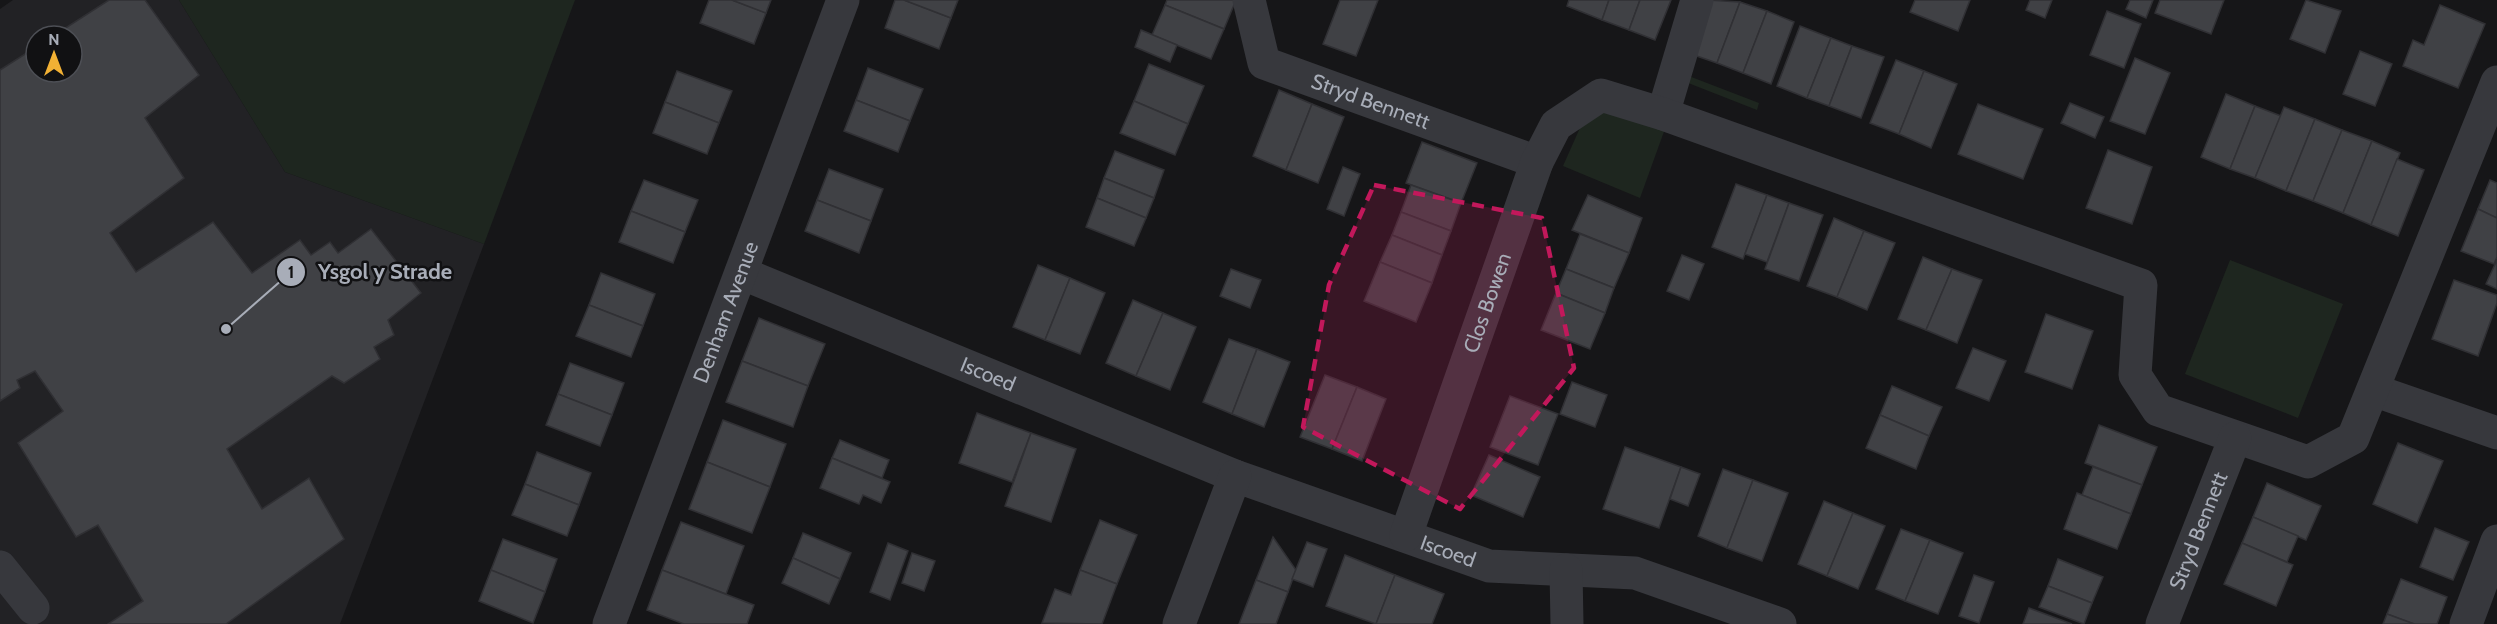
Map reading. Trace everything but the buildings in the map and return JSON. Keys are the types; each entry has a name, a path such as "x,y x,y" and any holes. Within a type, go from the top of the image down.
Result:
{"street":[{"name":"Denham Avenue","path":"609,624 843,0"},
{"name":"Stryd Bennett","path":"1249,0 1264,63 1537,162"},
{"path":"1697,0 1663,114 2141,285 2135,375 2158,410 2308,462 2353,438 2497,82"},
{"name":"Clos Bowen","path":"1406,535 1537,162 1556,125 1601,95 1663,114"},
{"name":"Iscoed","path":"741,273 1234,476 1489,566 1635,573 1780,624"},
{"path":"2373,390 2497,434"},
{"name":"Stryd Bennett","path":"2162,624 2235,438"},
{"path":"1179,624 1234,476"},
{"path":"2466,624 2497,541"},
{"path":"0,567 33,608"},
{"path":"1566,570 1567,624"}],"highlighted area":[{"path":"1374,185 1542,218 1574,368 1460,509 1303,427 1329,285"}],"shaded area":[{"path":"13,0 179,0 285,172 484,244 340,624 0,624 0,9"},
{"path":"179,0 575,0 484,244 285,172"},
{"path":"1681,73 1759,103 1757,110 1678,79"},
{"path":"1605,110 1666,126 1640,198 1563,166 1583,121"},
{"path":"2230,260 2343,304 2298,418 2185,374"}],"place":[{"name":"Ysgol y Strade","path":"226,329"}]}
